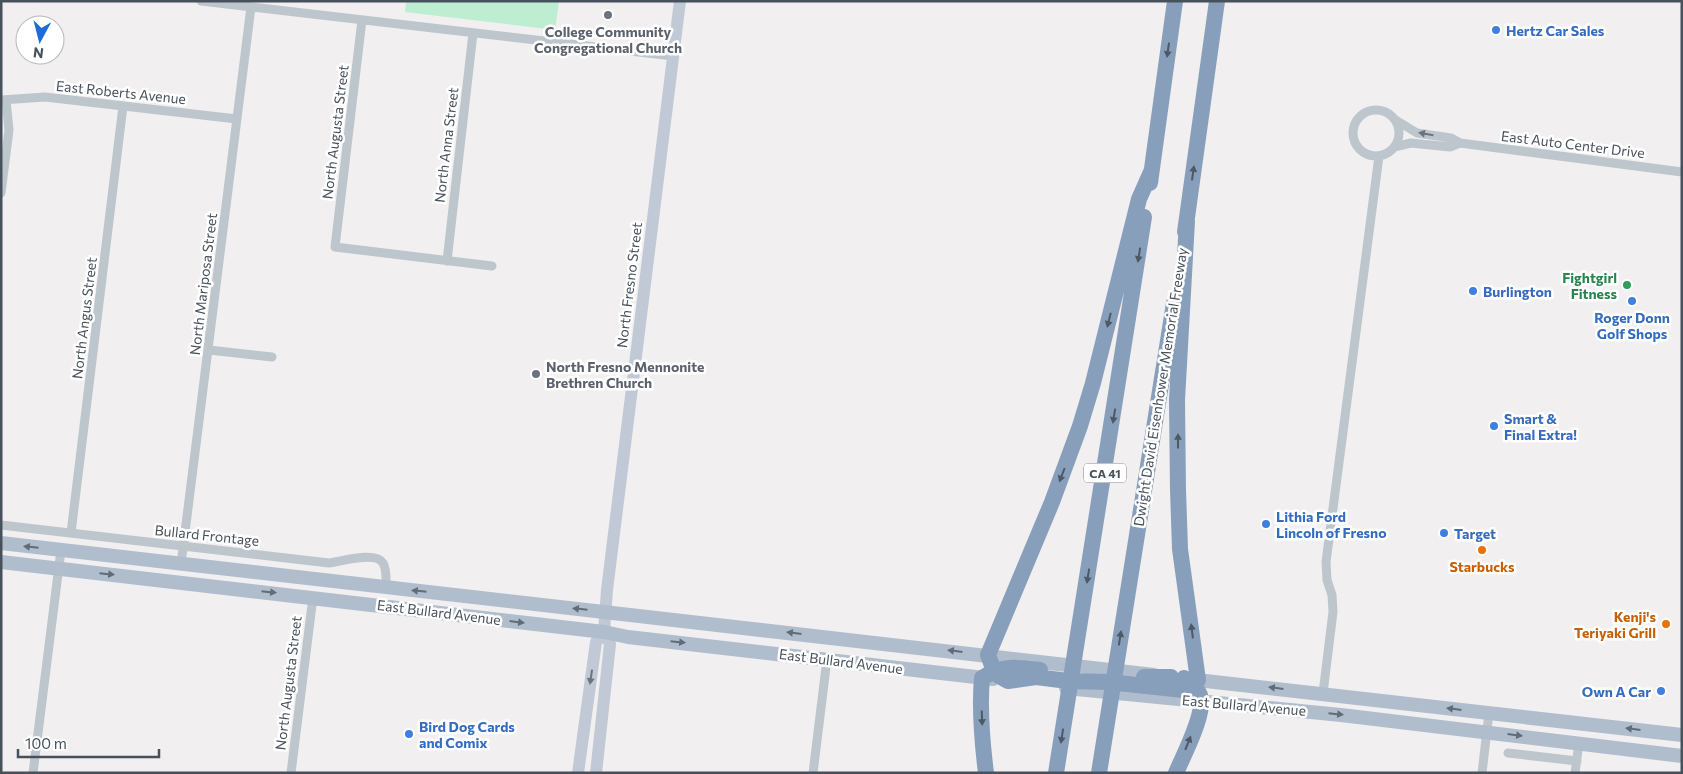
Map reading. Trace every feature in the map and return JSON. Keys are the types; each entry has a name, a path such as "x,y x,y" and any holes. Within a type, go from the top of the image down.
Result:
{"highway":[{"name":"CA 41","path":"1056,773 1151,172 1175,1"},
{"name":"Dwight David Eisenhower Memorial Freeway","path":"1098,773 1187,221 1217,1"},
{"path":"986,773 981,694 988,675 988,655 1052,502 1080,426 1093,383 1139,199 1151,172"},
{"path":"988,675 1002,668 1013,668 1068,681 1149,684 1183,690 1187,680 1178,490 1178,391 1187,221"},
{"path":"988,675 999,676 1008,681 1037,673"},
{"path":"1149,684 1187,680"},
{"path":"1176,773 1200,713 1202,702 1200,694 1187,680"}],"main road":[{"name":"North Fresno Street","path":"596,773 610,644 604,632 607,590 680,1"},
{"name":"East Bullard Avenue","path":"1,544 988,655 1037,673"},
{"name":"East Bullard Avenue","path":"1,562 604,632 628,637 988,675"},
{"path":"313,598 316,591 321,590 375,595 386,587"},
{"name":"North Fresno Street","path":"578,773 596,642 604,632"},
{"name":"East Bullard Avenue","path":"1187,680 1323,693 1682,735"},
{"name":"East Bullard Avenue","path":"1149,684 1202,702 1328,713 1682,756"}],"street":[{"path":"202,1 673,56"},
{"name":"North Mariposa Street","path":"181,564 251,7"},
{"name":"North Augusta Street","path":"362,20 335,247 447,260"},
{"name":"North Anna Street","path":"447,260 473,33"},
{"name":"East Roberts Avenue","path":"4,100 45,97 238,119"},
{"path":"1,193 9,130 4,100"},
{"name":"North Angus Street","path":"71,533 124,106"},
{"path":"1369,111 1384,112 1394,119 1399,134 1394,147 1389,152 1379,156 1368,155 1357,146 1354,140 1354,126 1363,114 1369,111"},
{"name":"East Auto Center Drive","path":"1394,119 1417,132 1452,138 1460,144"},
{"name":"East Auto Center Drive","path":"1394,147 1411,143 1450,147 1460,144 1682,172"},
{"path":"1323,693 1333,612 1332,595 1326,580 1326,562 1379,156"},
{"path":"447,260 492,266"},
{"path":"209,350 272,357"},
{"name":"Bullard Frontage","path":"1,525 329,562 368,556 376,557 382,561 384,566 386,587"},
{"path":"33,773 61,550"},
{"name":"North Augusta Street","path":"291,773 313,598"},
{"path":"812,773 827,659"},
{"path":"1482,773 1489,713"},
{"path":"1576,773 1579,743"},
{"path":"1508,753 1577,761"}],"green space":[{"path":"406,1 559,1 555,30 405,12"}],"place":[{"name":"College Community Congregational Church","path":"608,15"},
{"name":"Hertz Car Sales","path":"1496,30"},
{"name":"Fightgirl Fitness","path":"1627,285"},
{"name":"Burlington","path":"1473,291"},
{"name":"Roger Donn Golf Shops","path":"1632,301"},
{"name":"North Fresno Mennonite Brethren Church","path":"536,374"},
{"name":"Smart & Final Extra!","path":"1494,426"},
{"name":"Lithia Ford Lincoln of Fresno","path":"1266,524"},
{"name":"Target","path":"1444,533"},
{"name":"Starbucks","path":"1482,550"},
{"name":"Kenji's Teriyaki Grill","path":"1666,624"},
{"name":"Own A Car","path":"1661,691"},
{"name":"Bird Dog Cards and Comix","path":"409,734"}]}
